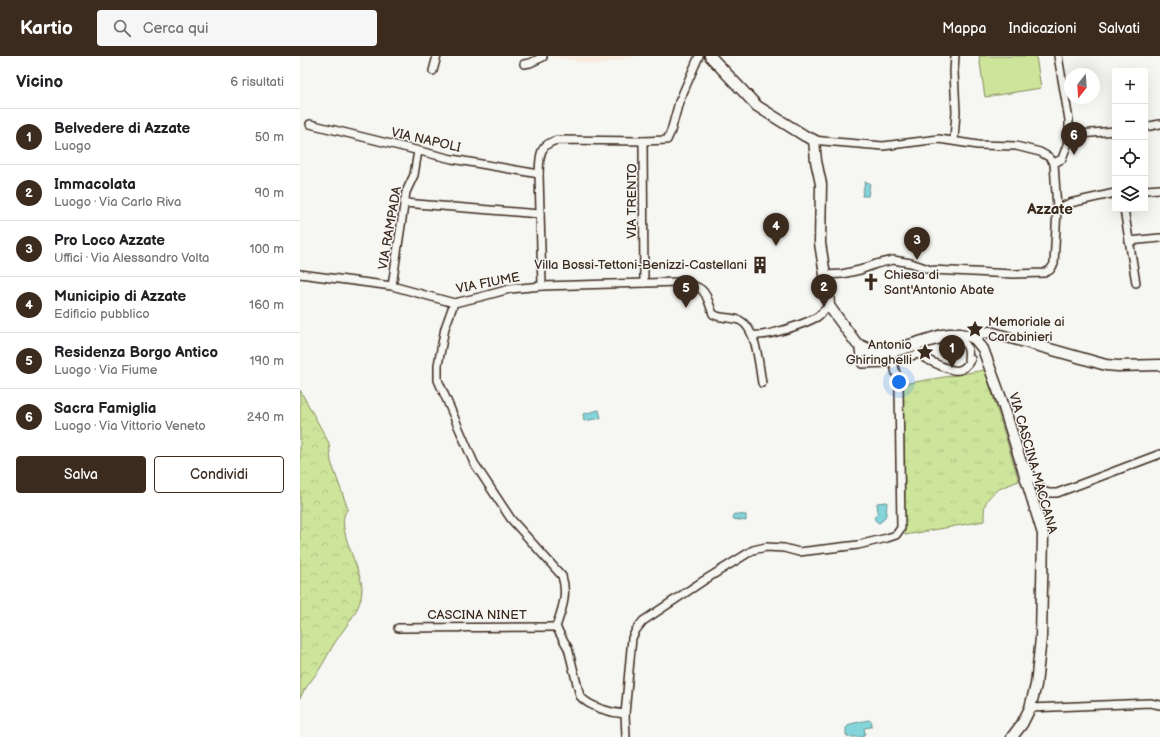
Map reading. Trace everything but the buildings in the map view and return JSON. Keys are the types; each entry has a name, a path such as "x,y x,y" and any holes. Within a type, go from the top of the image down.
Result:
{"street":[{"path":"432,71 437,56"},
{"path":"524,64 530,63 543,56"},
{"path":"542,286 539,174 540,156 543,148 549,142 557,140 667,140 679,102 699,56"},
{"path":"710,56 757,106 814,140 883,146 939,138 978,145 1016,146 1040,152 1049,157 1054,163 1057,209 1054,264 1050,270 1044,273 1014,274 931,270 911,263 893,260 842,274 825,275"},
{"path":"954,140 956,112 954,72 955,56"},
{"path":"1054,163 1062,159 1069,135 1069,120 1058,56"},
{"name":"VIA NAPOLI","path":"310,124 452,159 539,174"},
{"path":"1148,126 1160,124"},
{"path":"1069,135 1112,131"},
{"path":"814,140 816,161 821,184 820,243 828,290 829,306 857,344 869,349 881,351 891,355 918,354 929,362 955,370 965,367 971,359 968,358 968,349 966,344 953,338 946,338 891,355"},
{"name":"VIA TRENTO","path":"643,141 644,284"},
{"name":"VIA RAMPADA","path":"392,286 406,192 414,175 418,151"},
{"path":"1148,190 1160,189"},
{"path":"1057,209 1070,203 1112,194"},
{"path":"404,203 540,214"},
{"path":"1124,212 1136,283"},
{"path":"1129,241 1160,238"},
{"name":"VIA FIUME","path":"300,274 392,286 454,303 480,298 510,289 542,286 680,282 701,288 716,316 743,322 749,327 753,335"},
{"path":"454,303 445,328 438,365 438,380 474,463 510,519 562,576 565,594 556,627 568,648 580,696 583,700 590,704 615,713 625,714"},
{"path":"762,383 753,335 759,336 783,330 818,316 829,306"},
{"path":"891,355 942,335 960,334 975,339 980,333 990,332 1106,365 1160,365"},
{"name":"VIA CASCINA MACCANA","path":"975,339 983,348 1000,394 1043,534 1041,638 1036,685 1030,708 1022,724 1012,737"},
{"path":"626,737 625,714 632,638 643,621 753,550 766,547 784,548 799,552 858,545 896,535 901,528 899,388 891,355"},
{"path":"1020,459 1043,491 1057,493 1160,454"},
{"name":"CASCINA NINET","path":"398,628 556,627"},
{"path":"1030,708 1150,703 1160,705"}],"shaded area":[{"path":"549,56 639,56 597,65"}],"green space":[{"path":"979,56 1036,56 1041,88 985,97"},
{"path":"985,370 1019,481 999,489 987,500 984,511 984,521 905,535 903,384"},
{"path":"300,390 329,443 331,462 348,509 344,516 344,525 349,548 361,581 362,590 360,603 353,616 300,698"}],"water":[{"path":"865,182 870,183 868,196 862,196"},
{"path":"599,410 601,418 584,421 583,414"},
{"path":"887,502 885,517 879,523 874,518 878,513 877,503"},
{"path":"734,514 746,515 746,521 733,519"},
{"path":"869,720 872,722 871,727 864,728 865,733 863,737 849,737 846,735 846,728 850,724"}],"place":[{"name":"Sacra Famiglia","path":"1074,155"},
{"name":"Municipio di Azzate","path":"776,246"},
{"name":"Pro Loco Azzate","path":"917,260"},
{"name":"Villa Bossi-Tettoni-Benizzi-Castellani","path":"760,265"},
{"name":"Chiesa di Sant'Antonio Abate","path":"871,282"},
{"name":"Immacolata","path":"824,307"},
{"name":"Residenza Borgo Antico","path":"686,308"},
{"name":"Memoriale ai Carabinieri","path":"975,329"},
{"name":"Antonio Ghiringhelli","path":"925,352"},
{"name":"Belvedere di Azzate","path":"952,368"}],"district":[{"name":"Azzate","path":"1050,209"}]}
